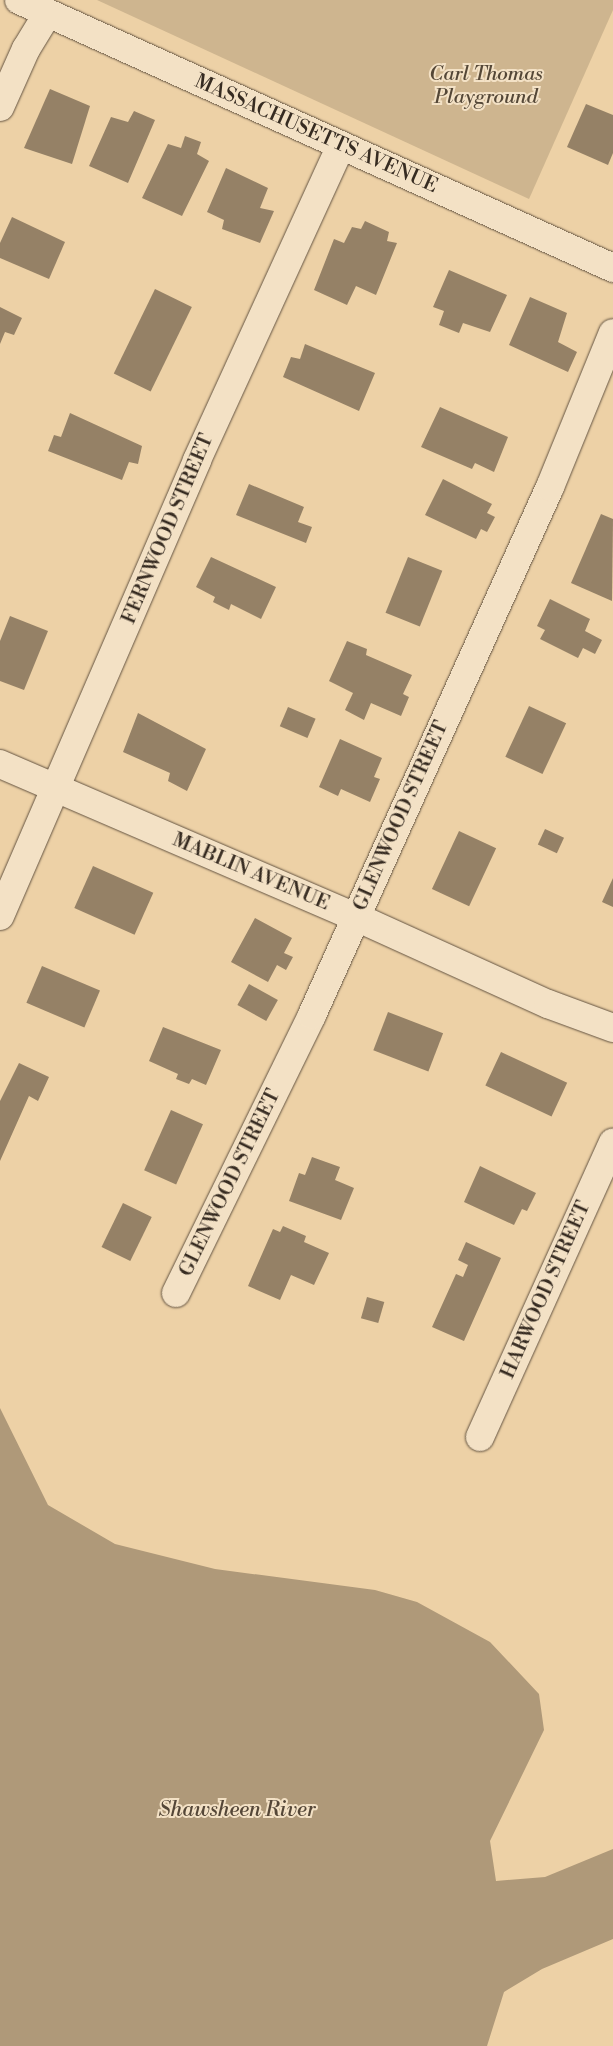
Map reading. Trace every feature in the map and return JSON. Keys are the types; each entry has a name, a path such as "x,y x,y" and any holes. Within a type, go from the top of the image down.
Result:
{"street":[{"name":"MASSACHUSETTS AVENUE","path":"19,0 613,268"},
{"path":"0,107 26,49 48,13"},
{"name":"FERNWOOD STREET","path":"0,916 197,460 341,146"},
{"name":"GLENWOOD STREET","path":"176,1293 312,1015 550,487 613,333"},
{"name":"MABLIN AVENUE","path":"0,764 356,917 548,1004 613,1028"},
{"name":"HARWOOD STREET","path":"480,1437 613,1143"}],"green space":[{"name":"Carl Thomas Playground","path":"97,0 613,0 613,10 529,199"}],"water":[{"name":"Shawsheen River","path":"0,1408 48,1505 115,1544 215,1569 375,1590 417,1602 490,1642 539,1694 544,1730 490,1841 496,1881 545,1877 613,1849 613,1939 542,1969 504,1992 487,2046 0,2046"}],"building":[{"path":"50,89 90,106 72,164 24,148"},
{"path":"586,104 613,115 613,153 608,165 567,147"},
{"path":"134,111 155,120 128,183 89,166 111,117 128,122"},
{"path":"185,136 201,142 197,154 209,161 182,216 142,198 168,144 181,148"},
{"path":"226,168 268,188 260,208 274,211 260,243 222,229 224,220 207,212"},
{"path":"12,217 65,242 49,279 0,258 0,243"},
{"path":"365,221 389,232 387,241 397,243 376,295 356,286 347,305 314,290 334,239 344,243 352,227 361,229"},
{"path":"449,270 507,295 490,332 463,323 459,333 439,325 444,311 433,307"},
{"path":"155,289 192,307 151,391 114,373"},
{"path":"530,297 567,313 558,342 577,352 568,372 509,345"},
{"path":"0,307 22,318 14,335 5,332 0,344"},
{"path":"305,344 375,373 359,411 283,377 291,357 300,359"},
{"path":"440,407 508,437 494,472 475,463 472,469 421,447"},
{"path":"70,413 142,446 138,464 129,462 122,480 48,451 54,435 61,437"},
{"path":"443,479 492,504 487,513 495,517 487,532 481,529 476,539 425,515"},
{"path":"249,484 304,507 298,522 312,527 306,543 236,515"},
{"path":"601,514 613,519 612,601 571,583"},
{"path":"211,557 276,587 261,619 231,604 229,610 213,602 215,597 196,587"},
{"path":"408,557 442,571 420,626 386,613"},
{"path":"550,599 590,619 585,631 602,640 595,654 583,648 578,658 540,639 545,630 537,626"},
{"path":"10,616 48,631 24,690 0,681 0,641"},
{"path":"347,641 367,649 366,655 412,675 403,694 409,697 401,716 371,703 364,720 345,710 353,693 329,681"},
{"path":"529,706 566,723 542,774 505,757"},
{"path":"288,707 316,719 307,738 280,726"},
{"path":"138,713 206,749 187,791 168,781 170,773 123,752"},
{"path":"340,739 382,758 374,777 380,779 370,802 341,789 338,796 319,787"},
{"path":"545,829 564,838 557,853 538,844"},
{"path":"459,831 496,848 469,906 432,889"},
{"path":"93,866 153,893 135,935 74,908"},
{"path":"613,878 613,907 602,902"},
{"path":"255,918 292,938 284,953 293,957 286,970 277,965 268,982 231,962"},
{"path":"42,966 100,991 84,1027 26,1003"},
{"path":"249,984 278,1000 266,1021 237,1005"},
{"path":"388,1012 443,1033 428,1071 373,1050"},
{"path":"163,1027 221,1050 206,1085 192,1079 189,1084 176,1079 178,1074 149,1061"},
{"path":"501,1052 567,1083 552,1116 485,1086"},
{"path":"19,1063 49,1077 38,1101 29,1096 0,1161 0,1101"},
{"path":"171,1110 203,1124 176,1185 144,1170"},
{"path":"312,1157 340,1167 335,1180 354,1188 341,1220 289,1201 299,1173 305,1175"},
{"path":"480,1166 536,1193 527,1211 522,1209 514,1225 464,1202"},
{"path":"123,1203 152,1217 130,1261 102,1247"},
{"path":"283,1226 306,1236 304,1242 329,1253 314,1285 291,1275 280,1300 248,1286 273,1229 280,1232"},
{"path":"466,1242 501,1258 464,1341 432,1327 456,1274 463,1277 468,1265 458,1260"},
{"path":"367,1297 384,1302 378,1323 361,1318"}]}
